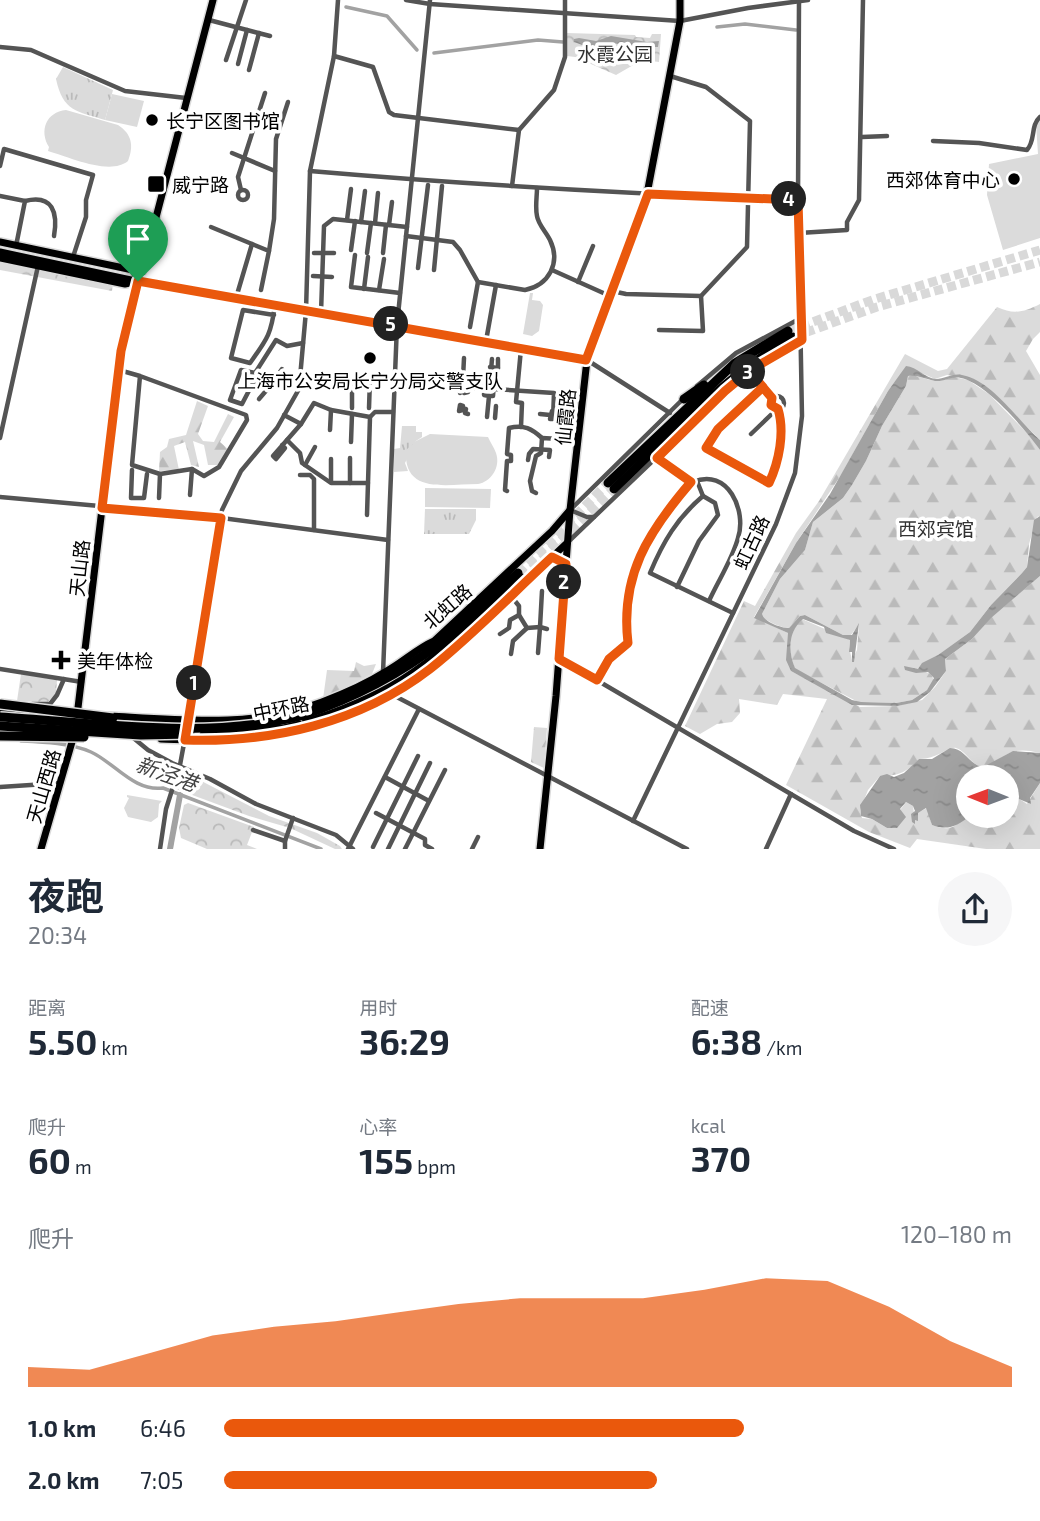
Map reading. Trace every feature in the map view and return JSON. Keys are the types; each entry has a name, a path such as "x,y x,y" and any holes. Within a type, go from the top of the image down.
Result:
{"highway":[{"path":"684,398 731,366 794,336"},
{"path":"731,366 611,486 715,393 765,353 794,336"},
{"path":"677,438 715,393"},
{"name":"中环路","path":"0,717 188,729 229,728 286,719 300,720 372,697 405,679 445,649 520,575 441,642 398,672 369,689 300,720 283,729 226,735 141,735 0,728"},
{"path":"405,679 452,650"},
{"path":"0,702 25,709"},
{"path":"0,710 25,709 196,725 286,719"},
{"path":"0,728 53,731"},
{"path":"0,736 120,738 141,735"}],"main road":[{"name":"天山路","path":"73,737 121,351 213,0"},
{"name":"仙霞路","path":"540,849 586,360 648,194 680,21 680,0"},
{"path":"0,242 72,263"},
{"path":"0,250 132,275 138,281"},
{"path":"0,258 125,284 138,281 586,360"},
{"name":"北虹路","path":"25,709 77,715 188,721 230,720 320,703 383,674 423,646 435,641 554,529 570,510"},
{"path":"554,529 563,530 568,542"},
{"name":"北虹路","path":"53,731 73,737 242,739 295,731 350,714 415,680 452,650 568,542"},
{"path":"552,557 566,564"},
{"name":"天山西路","path":"41,849 73,737"}],"street":[{"path":"226,60 246,0"},
{"path":"160,849 169,798 185,740 221,518 233,483 277,428 299,389 306,310 310,171 334,56 338,0"},
{"path":"406,0 680,21 808,0"},
{"path":"512,186 519,130 554,90 565,57 565,0"},
{"path":"799,233 847,230 847,222 859,200 863,0"},
{"name":"虹古路","path":"633,821 776,524 795,473 802,416 794,336 801,318 798,200 799,1"},
{"path":"383,674 397,325 430,2"},
{"path":"208,19 270,36"},
{"path":"238,64 247,30"},
{"path":"249,70 259,33"},
{"path":"0,47 31,50 125,91 186,99"},
{"path":"334,56 373,67 388,112 519,130"},
{"path":"659,330 704,330 701,296 747,247 750,121 706,87 670,76"},
{"path":"241,190 239,177 265,93"},
{"path":"261,289 274,219 276,139 288,102"},
{"path":"933,141 979,143 1027,150 1032,143 1035,122 1040,117"},
{"path":"862,137 887,136"},
{"path":"0,166 4,149 93,175 86,200 86,218 72,263"},
{"path":"232,153 275,171"},
{"path":"310,171 537,188 798,200"},
{"path":"418,268 428,185"},
{"path":"434,270 442,186"},
{"path":"478,282 525,290 546,281 552,270 554,256 551,241 537,218 537,188"},
{"path":"347,220 351,189"},
{"path":"365,191 353,253 351,287 400,293"},
{"path":"365,289 378,193"},
{"path":"0,196 25,201 34,199 50,204 57,220 54,236"},
{"path":"16,246 25,201"},
{"path":"379,290 392,202"},
{"path":"321,313 324,226 333,219 407,227"},
{"path":"211,227 270,251"},
{"path":"406,236 453,242 460,250 478,282 470,327"},
{"path":"236,299 252,244"},
{"path":"578,282 593,246"},
{"path":"314,253 334,253"},
{"path":"0,438 38,266"},
{"path":"552,270 611,293 701,296"},
{"path":"313,276 332,277"},
{"path":"486,341 496,285"},
{"path":"274,315 243,310 231,358 250,363 271,333 274,315 275,305"},
{"name":"北虹路","path":"570,510 702,380 736,353 801,318"},
{"name":"北虹路","path":"568,542 725,391 794,336"},
{"path":"255,373 241,370 230,400 242,404 254,381 255,373 276,340 287,346 303,343"},
{"path":"521,427 522,403 516,402 522,348"},
{"path":"464,358 462,407 468,414"},
{"path":"490,367 498,371 495,359 490,367 490,382"},
{"path":"586,360 670,413"},
{"path":"259,399 282,369"},
{"path":"118,370 139,376 246,415 247,420 219,467 204,476 192,469 160,474 132,465 139,376"},
{"path":"749,371 763,387 772,398 771,405 778,409 781,420 781,435 769,483 706,448 718,429 763,387"},
{"path":"351,442 352,379 395,379"},
{"path":"369,408 370,379"},
{"path":"463,379 470,382 470,388"},
{"path":"254,381 271,385"},
{"path":"485,382 494,383 493,396 484,395 486,389 485,382"},
{"path":"462,394 470,388 486,389"},
{"path":"493,389 554,393 552,426"},
{"path":"489,396 487,414 495,408 495,418"},
{"path":"751,434 783,405 782,399 776,396 772,398"},
{"path":"282,445 301,424 314,403 331,410 352,411 370,416"},
{"path":"330,430 331,410"},
{"path":"367,515 370,416 374,412 393,412"},
{"path":"540,414 552,415"},
{"path":"284,415 301,424"},
{"path":"507,491 507,461 511,455 508,454 509,428 530,428 542,438 578,440"},
{"path":"536,493 532,491 531,482 536,471 535,459 541,453 542,438"},
{"path":"287,440 300,453 302,463 331,483 368,483"},
{"path":"305,465 315,447"},
{"path":"528,460 533,449 550,451"},
{"path":"350,458 351,483"},
{"path":"657,458 694,482 703,496 715,503 718,514 699,541 677,587"},
{"path":"331,459 331,483"},
{"path":"190,495 192,469"},
{"path":"131,470 131,498 144,498 147,474"},
{"path":"159,498 160,474"},
{"path":"300,475 310,475 314,480 314,530"},
{"path":"597,680 609,659 628,643 626,600 639,556 660,517 694,482 714,480 724,485 736,498 739,537 709,601"},
{"path":"703,496 684,512 674,525 650,573 733,613"},
{"path":"0,497 221,518 388,540"},
{"path":"137,510 138,498"},
{"path":"570,510 594,517"},
{"path":"538,653 542,591"},
{"path":"510,595 519,606 519,615 527,628"},
{"path":"500,634 509,628 510,620 519,615"},
{"path":"512,654 513,641 527,628 547,629"},
{"path":"559,659 854,831 894,849"},
{"path":"0,669 82,681"},
{"path":"0,702 50,704 64,679"},
{"path":"391,694 687,849"},
{"path":"131,736 158,756 256,804 336,835 350,848 419,709"},
{"path":"373,847 418,756"},
{"path":"388,849 430,763"},
{"path":"405,849 444,770"},
{"path":"385,777 429,800"},
{"path":"0,787 61,783"},
{"path":"766,849 791,794"},
{"path":"376,814 414,832 425,839 424,847 432,849"},
{"path":"253,830 286,846 293,818"},
{"path":"472,849 478,837"}],"green space":[{"name":"水霞公园","path":"567,33 650,38 652,34 661,34 659,62 642,60 616,75 567,56"},
{"path":"63,67 113,90 105,120 79,112 67,104 56,79"},
{"path":"112,94 144,101 137,127 105,120"},
{"path":"66,110 118,125 123,129 130,141 128,161 111,167 100,166 48,151 46,123 54,114"},
{"name":"西郊体育中心","path":"1040,121 1040,238 1003,250 987,195 989,164 1038,154 1036,124"},
{"path":"0,261 113,283 112,291 0,270"},
{"path":"530,293 533,293 532,300 540,301 543,305 539,331 532,336 523,334"},
{"path":"1040,304 1040,332 1026,351 1040,375 1040,440 996,395 973,379 947,375 935,379 917,371 896,381 841,475 796,543 754,617 788,633 791,671 860,707 897,706 922,700 946,671 945,659 972,639 990,618 1040,576 1040,753 1015,751 987,765 978,765 960,750 950,749 919,759 901,773 880,776 868,790 860,810 862,818 872,819 887,828 906,802 913,806 915,820 917,813 927,808 932,825 940,828 956,824 956,828 1019,828 1019,799 1027,804 1040,783 1040,849 986,849 917,839 910,848 869,832 786,785 827,699 783,694 777,705 739,699 740,713 732,722 717,724 700,734 685,726 744,601 755,606 796,533 819,501 905,354 938,371 947,369 997,307 1019,312"},
{"name":"西郊宾馆","path":"908,376 934,381 954,377 968,380 989,394 1032,438 1040,450 1040,516 1037,517 1029,544 1027,567 1022,573 970,632 919,669 910,670 932,675 933,682 927,690 912,700 896,703 858,702 795,669 790,649 794,629 802,619 850,640 852,660 857,650 859,624 851,635 843,635 805,615 800,616 789,628 772,623 762,617 762,614 780,579 805,550 813,522 843,498 852,485 906,386"},
{"path":"197,401 208,406 198,434 203,441 214,442 228,414 234,417 220,442 230,451 223,465 208,465 204,445 193,441 199,467 191,465 185,442 174,446 179,470 159,471 160,452 167,447 169,439 186,435"},
{"path":"402,426 416,426 416,432 422,432 422,437 416,441 405,463 408,471 394,472 394,449 400,448"},
{"path":"430,434 488,437 497,458 494,473 478,484 441,485 419,481 407,464 406,450"},
{"path":"425,488 491,489 490,508 425,507"},
{"path":"425,509 476,509 476,520 469,534 424,534"},
{"path":"356,662 364,666 376,664 372,674 323,699 327,670 354,671"},
{"path":"21,674 57,680 56,693 48,702 17,701"},
{"path":"534,727 547,728 544,768 531,762"},
{"path":"184,772 269,816 317,833 342,849 335,849 290,828 176,789 180,774"},
{"path":"127,795 162,801 159,804 158,817 151,822 128,817 124,808 129,798"},
{"path":"188,803 254,827 247,845 257,849 207,849 181,838 179,828 184,805"}],"water":[{"path":"611,36 647,42 659,41 658,47 637,47 636,51 629,51 620,44 606,43 602,47 610,54 607,61 599,60 599,56 589,52 588,47 574,42 574,39 579,38 596,41"},
{"path":"906,366 932,378 962,375 984,385 1040,440 1040,450 1004,408 982,388 961,378 935,381 908,376 906,386 852,485 843,498 813,522 805,550 780,579 762,614 773,624 789,628 800,616 805,615 843,635 852,635 859,623 854,662 852,652 849,652 850,640 826,633 824,627 803,619 794,629 791,642 795,668 852,700 896,703 912,700 927,690 934,678 928,672 905,670 904,666 918,669 922,663 970,632 1027,567 1034,520 1040,516 1040,576 991,618 972,639 945,659 946,671 930,692 917,702 897,706 852,705 791,671 786,660 788,633 754,618 796,543 830,494 888,391"},
{"path":"950,748 960,751 977,765 956,765 956,824 943,828 932,825 926,808 918,813 918,821 915,820 915,824 911,814 915,811 913,806 906,802 900,809 906,817 897,828 887,828 861,816 860,805 880,776 887,774 894,777 904,773 919,759 932,759"},
{"path":"1013,751 1040,753 1040,783 1030,798 1031,804 1019,799 1019,765 987,765"}],"waterway":[{"path":"346,7 387,16 417,50"},
{"path":"717,27 745,24 796,30"},
{"path":"434,53 538,40 563,42"},
{"name":"新泾港","path":"21,741 83,749 100,757 143,786 163,788 321,849"},
{"path":"170,849 180,795"}],"tunnel":[{"path":"788,331 875,299 1040,250"},
{"path":"793,337 877,307 1040,262"},
{"path":"518,573 608,483"},
{"path":"522,578 614,489"}],"place":[{"name":"长宁区图书馆","path":"152,120"},
{"name":"西郊体育中心","path":"1014,179"},
{"name":"威宁路","path":"156,184"},
{"name":"上海市公安局长宁分局交警支队","path":"370,358"},
{"name":"美年体检","path":"61,660"}],"route":[{"path":"138,281 121,351 102,508 221,518 185,740 242,739 295,731 324,724 383,699 432,667 552,557 566,564 559,659 597,680 609,659 628,643 626,600 639,556 660,517 691,482 657,458 749,371 763,387 750,400 711,436 706,448 769,483 779,447 781,420 778,409 773,409 771,405 772,398 749,371 802,340 798,200 648,194 586,360 138,281"}]}
